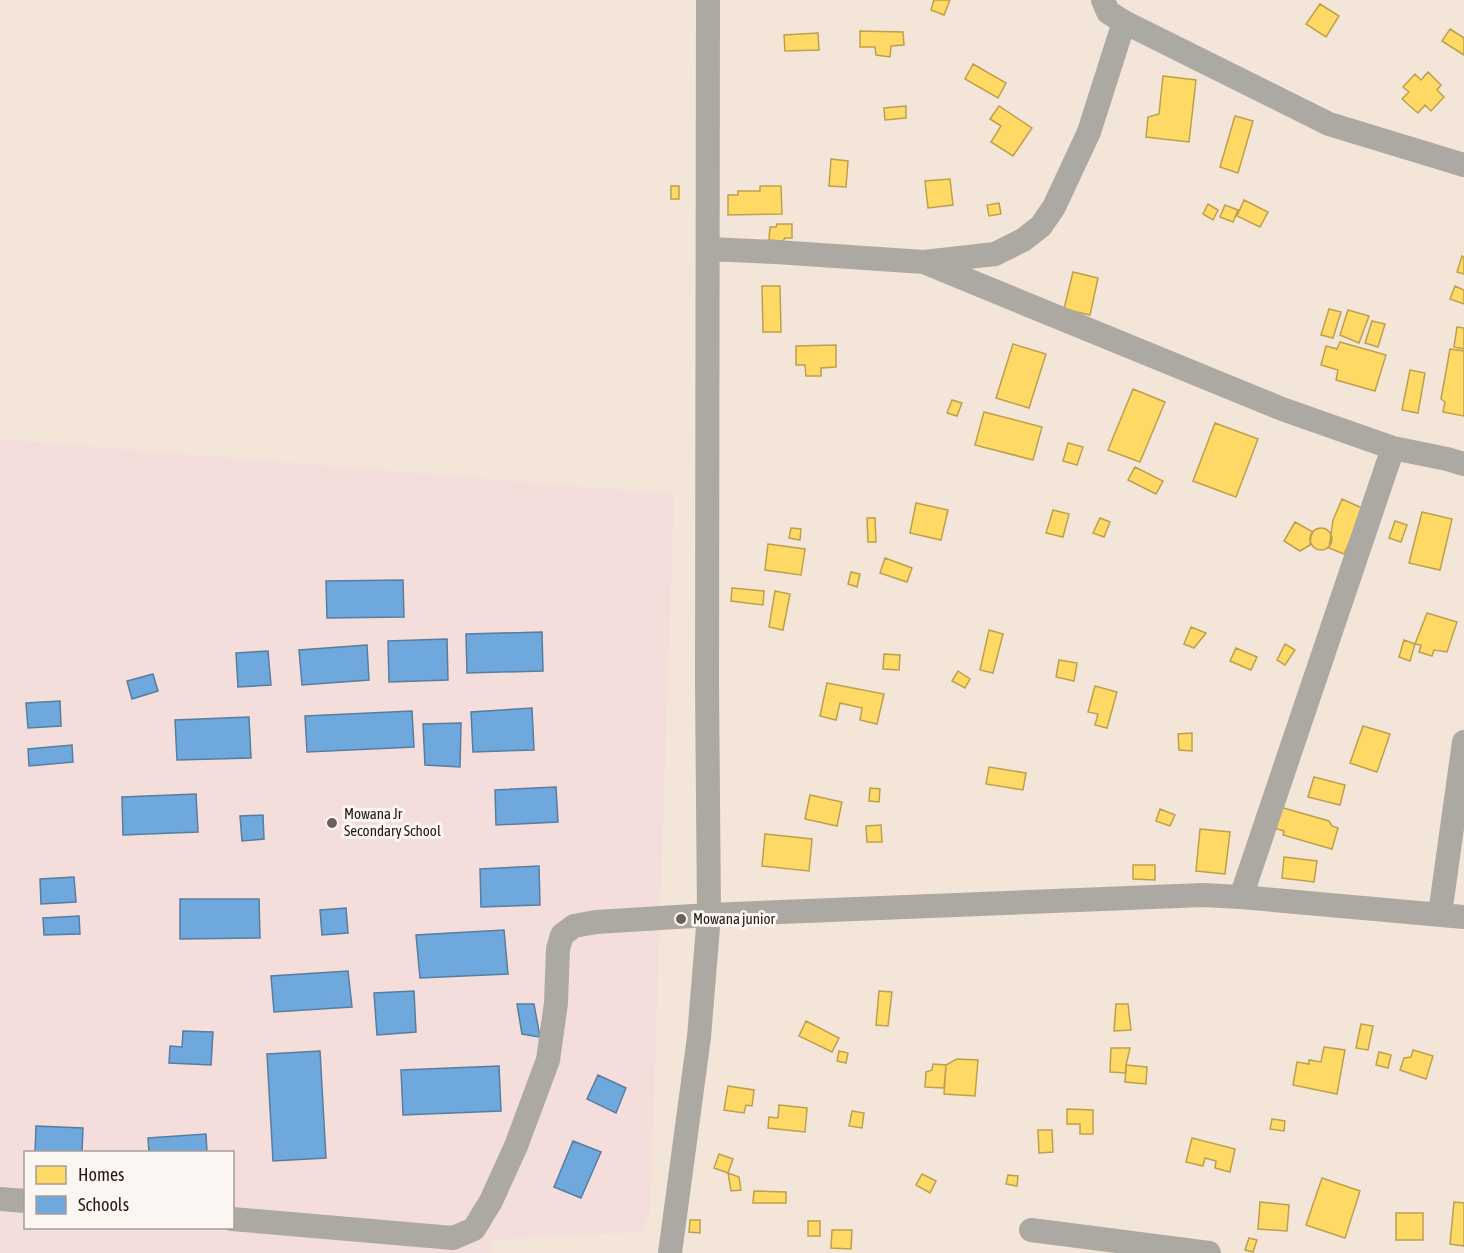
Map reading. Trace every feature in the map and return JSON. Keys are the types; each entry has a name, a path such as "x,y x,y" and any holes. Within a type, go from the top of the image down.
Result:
{"street":[{"path":"670,1253 699,1037 709,915 708,0"},
{"path":"1103,0 1108,12 1124,22 1329,124 1464,165"},
{"path":"709,249 924,262 995,254 1023,240 1041,226 1054,207 1089,132 1124,22"},
{"path":"924,262 1282,409 1393,448 1464,464"},
{"path":"1241,897 1393,448"},
{"path":"1440,914 1464,742"},
{"path":"234,1219 453,1238 474,1229 491,1201 516,1146 548,1060 556,1003 558,949 562,935 574,926 596,922 709,915 1203,895 1464,917"},
{"path":"0,1199 24,1201"},
{"path":"1030,1230 1209,1253"}],"shaded area":[{"name":"Mowana Jr Secondary School","path":"0,439 674,494 650,1214 640,1232 491,1240 492,1253 0,1253"}],"building: Homes":[{"path":"934,0 950,0 944,15 931,10"},
{"path":"1320,4 1339,16 1326,37 1306,24"},
{"path":"1450,29 1464,38 1464,55 1442,41"},
{"path":"860,31 903,32 904,45 891,46 890,57 876,55 875,47 860,47"},
{"path":"818,33 819,50 785,51 784,35"},
{"path":"973,64 1006,83 998,98 965,79"},
{"path":"1428,72 1441,85 1437,90 1444,97 1431,111 1425,105 1418,113 1402,99 1409,92 1403,87 1415,74 1421,80"},
{"path":"1163,76 1196,80 1189,142 1146,137 1148,117 1159,114"},
{"path":"906,106 906,118 885,120 884,108"},
{"path":"999,106 1032,128 1013,156 991,142 1001,126 990,119"},
{"path":"1235,116 1253,121 1238,173 1220,167"},
{"path":"831,159 848,161 846,187 829,186"},
{"path":"950,179 953,205 928,208 925,181"},
{"path":"671,186 679,186 679,199 671,199"},
{"path":"760,186 781,186 782,214 728,215 728,195 738,195 738,191 760,191"},
{"path":"1244,200 1268,212 1260,227 1237,216"},
{"path":"999,203 1001,214 989,216 987,205"},
{"path":"1208,204 1218,210 1213,220 1203,214"},
{"path":"1225,205 1238,210 1233,222 1220,217"},
{"path":"777,224 792,224 792,238 785,238 783,241 769,240 770,227 776,227"},
{"path":"1462,256 1464,257 1464,274 1457,272"},
{"path":"1073,272 1098,278 1090,315 1064,309"},
{"path":"762,286 780,286 781,332 763,332"},
{"path":"1455,286 1464,290 1464,304 1450,299"},
{"path":"1329,309 1341,312 1333,338 1321,335"},
{"path":"1348,310 1369,316 1359,343 1340,335"},
{"path":"1372,321 1385,324 1378,347 1365,343"},
{"path":"1457,327 1464,328 1464,349 1454,347"},
{"path":"1340,342 1386,355 1375,391 1336,380 1338,370 1321,365 1326,346 1337,349"},
{"path":"1013,344 1046,354 1029,408 996,398"},
{"path":"836,345 836,367 821,368 821,376 806,376 805,365 796,365 796,346"},
{"path":"1450,349 1464,351 1464,416 1443,412 1445,402 1441,399"},
{"path":"1410,370 1425,373 1418,413 1402,410"},
{"path":"1133,389 1165,402 1140,462 1108,450"},
{"path":"952,400 962,403 957,416 947,413"},
{"path":"984,412 1042,427 1033,460 975,445"},
{"path":"1215,423 1258,439 1236,497 1193,481"},
{"path":"1068,443 1083,447 1077,465 1063,461"},
{"path":"1135,467 1163,481 1156,494 1128,480"},
{"path":"1342,499 1364,509 1344,554 1329,548 1333,520"},
{"path":"916,503 948,510 941,540 910,533"},
{"path":"1053,510 1069,514 1063,537 1046,533"},
{"path":"1422,512 1452,519 1440,570 1409,563"},
{"path":"867,518 875,518 876,542 868,542"},
{"path":"1100,518 1110,522 1104,537 1093,533"},
{"path":"1395,521 1407,525 1401,542 1389,538"},
{"path":"1295,522 1313,532 1310,545 1300,551 1284,541"},
{"path":"791,528 801,529 800,540 789,538"},
{"path":"1321,528 1329,531 1332,539 1329,547 1321,550 1313,547 1310,539 1313,531"},
{"path":"768,544 805,549 801,575 765,570"},
{"path":"885,558 912,568 907,582 880,573"},
{"path":"851,572 860,574 857,587 848,584"},
{"path":"732,588 764,591 763,605 731,601"},
{"path":"775,591 790,594 783,630 769,627"},
{"path":"1427,613 1457,622 1447,652 1434,650 1432,656 1419,652 1421,645 1415,644"},
{"path":"1191,627 1206,633 1194,648 1184,644"},
{"path":"989,630 1003,634 993,673 980,670"},
{"path":"1404,640 1415,644 1410,661 1399,657"},
{"path":"1285,644 1295,650 1285,665 1277,660"},
{"path":"1236,648 1257,657 1251,670 1230,661"},
{"path":"884,654 900,655 899,670 883,669"},
{"path":"1059,660 1077,663 1074,681 1056,677"},
{"path":"958,671 970,679 965,688 952,681"},
{"path":"827,683 884,694 877,724 860,720 862,708 840,703 836,720 820,716"},
{"path":"1095,686 1117,692 1107,728 1095,725 1098,714 1088,712"},
{"path":"1363,726 1390,734 1377,772 1350,763"},
{"path":"1192,733 1192,751 1179,750 1178,734"},
{"path":"989,767 1026,773 1023,790 986,784"},
{"path":"1314,777 1345,785 1340,805 1308,797"},
{"path":"870,788 880,789 879,802 869,801"},
{"path":"810,795 842,802 837,826 805,819"},
{"path":"1280,807 1329,821 1332,826 1338,828 1332,849 1283,835 1284,831 1274,828"},
{"path":"1160,809 1175,815 1170,826 1156,821"},
{"path":"881,825 882,842 867,842 866,826"},
{"path":"1200,829 1230,832 1225,874 1196,871"},
{"path":"765,834 812,839 809,871 762,866"},
{"path":"1284,857 1317,861 1314,882 1282,878"},
{"path":"1133,865 1155,865 1155,880 1133,879"},
{"path":"879,991 892,992 888,1026 876,1025"},
{"path":"1116,1004 1128,1004 1131,1030 1114,1031"},
{"path":"806,1021 839,1038 832,1052 799,1036"},
{"path":"1361,1024 1373,1026 1368,1050 1356,1048"},
{"path":"1324,1047 1345,1050 1337,1094 1293,1085 1297,1062 1309,1064 1309,1060 1321,1062"},
{"path":"1111,1048 1130,1048 1126,1073 1110,1072"},
{"path":"1413,1050 1433,1056 1426,1079 1400,1070 1404,1058 1411,1057"},
{"path":"839,1051 848,1053 846,1063 837,1061"},
{"path":"1379,1052 1391,1055 1388,1068 1376,1065"},
{"path":"957,1059 978,1060 975,1096 944,1094 946,1065"},
{"path":"933,1064 946,1065 944,1088 925,1087 926,1072 932,1070"},
{"path":"1126,1065 1147,1067 1146,1084 1125,1082"},
{"path":"728,1086 754,1090 752,1106 746,1105 744,1113 724,1110"},
{"path":"779,1105 807,1108 805,1132 768,1128 769,1117 778,1118"},
{"path":"1067,1109 1093,1110 1093,1134 1080,1134 1080,1124 1067,1124"},
{"path":"852,1111 864,1113 862,1128 849,1126"},
{"path":"1272,1119 1285,1121 1284,1131 1270,1129"},
{"path":"1038,1130 1052,1130 1053,1152 1039,1153"},
{"path":"1192,1138 1235,1149 1230,1172 1215,1168 1216,1161 1205,1158 1203,1166 1186,1162"},
{"path":"719,1154 733,1159 728,1173 714,1168"},
{"path":"728,1173 739,1177 741,1190 731,1191"},
{"path":"922,1174 936,1181 930,1193 916,1185"},
{"path":"1008,1175 1018,1176 1017,1186 1006,1184"},
{"path":"1322,1178 1360,1191 1345,1238 1306,1225"},
{"path":"754,1191 786,1192 786,1203 753,1203"},
{"path":"1260,1202 1289,1205 1287,1231 1258,1229"},
{"path":"1454,1202 1464,1203 1464,1246 1450,1244"},
{"path":"1396,1213 1423,1213 1423,1240 1396,1240"},
{"path":"690,1220 700,1220 700,1233 689,1232"},
{"path":"808,1221 820,1221 820,1236 808,1236"},
{"path":"832,1230 852,1230 851,1249 831,1248"},
{"path":"1249,1238 1257,1240 1253,1252 1245,1250"}],"building: Schools":[{"path":"403,580 404,617 327,618 326,581"},
{"path":"542,632 543,671 467,673 466,634"},
{"path":"447,639 448,680 389,682 388,641"},
{"path":"367,645 369,680 302,685 299,650"},
{"path":"268,651 271,685 238,687 236,653"},
{"path":"153,674 158,691 132,699 127,681"},
{"path":"60,701 61,726 28,728 26,703"},
{"path":"532,708 534,750 473,752 471,712"},
{"path":"412,711 414,747 307,752 305,716"},
{"path":"249,717 251,758 177,760 175,720"},
{"path":"461,723 460,767 425,765 423,724"},
{"path":"72,745 73,762 29,766 28,749"},
{"path":"556,787 558,822 496,825 495,790"},
{"path":"196,794 198,832 123,835 122,797"},
{"path":"263,815 264,839 242,841 240,816"},
{"path":"539,866 540,905 481,907 480,869"},
{"path":"74,877 76,902 41,904 40,879"},
{"path":"180,899 259,899 260,938 180,939"},
{"path":"346,908 348,933 322,935 320,910"},
{"path":"79,916 80,934 44,935 43,918"},
{"path":"504,930 508,974 420,978 416,935"},
{"path":"348,971 352,1007 274,1012 271,976"},
{"path":"414,991 416,1032 377,1035 374,993"},
{"path":"517,1004 534,1004 540,1037 522,1034"},
{"path":"183,1031 213,1032 211,1065 169,1063 170,1046 182,1047"},
{"path":"320,1051 326,1158 273,1161 267,1054"},
{"path":"499,1066 501,1111 403,1115 401,1070"},
{"path":"598,1075 626,1088 616,1113 587,1099"},
{"path":"36,1126 83,1128 82,1151 35,1151"},
{"path":"206,1134 207,1151 149,1151 148,1138"},
{"path":"573,1141 601,1152 581,1198 554,1187"}],"place":[{"name":"Mowana Jr Secondary School","path":"332,823"},
{"name":"Mowana junior","path":"681,919"}]}
